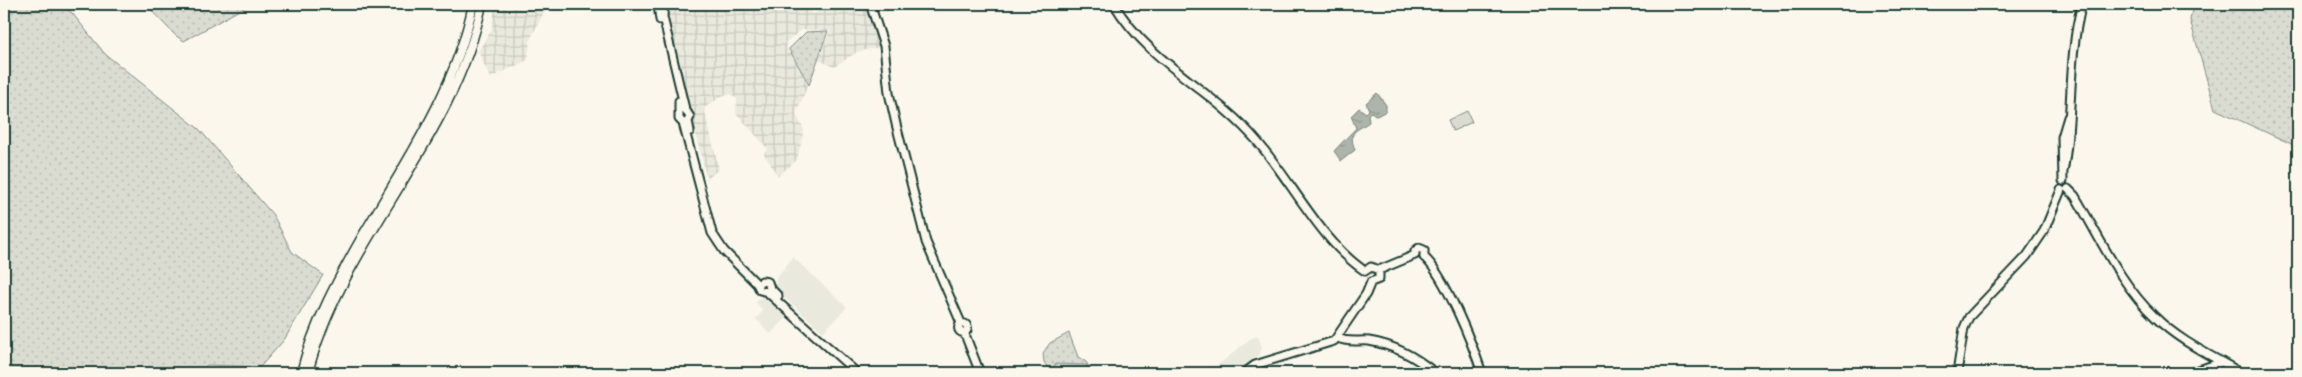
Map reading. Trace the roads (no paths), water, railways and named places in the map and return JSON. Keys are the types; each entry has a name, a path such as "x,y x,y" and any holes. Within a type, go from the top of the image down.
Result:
{"main road":[{"path":"301,373 308,349 337,281 438,105 463,43 472,4"},
{"path":"308,373 319,338 337,295 427,140 456,84 472,43 482,4"}],"street":[{"path":"661,4 683,113 689,115 686,122 715,232 731,254 761,284 762,291 768,290"},
{"path":"870,4 884,46 896,124 923,229 931,255 961,323 966,325 964,332 980,373"},
{"path":"1112,4 1126,23 1172,69 1249,132 1342,252 1366,271"},
{"path":"1958,373 1964,328 1969,317 2028,256 2044,231 2067,183 2063,181 2063,172 2069,130 2076,35 2082,4"},
{"path":"2064,189 2075,196 2129,286 2146,308 2174,333 2241,373"},
{"path":"1371,282 1365,276 1366,271 1371,267 1379,270 1415,255 1416,250 1421,248 1425,252 1424,257 1435,270 1463,324 1482,373"},
{"path":"1244,373 1255,365 1331,343 1338,338 1371,282 1379,279 1379,270"},
{"path":"768,290 857,373"},
{"path":"768,290 863,373"},
{"path":"1338,338 1345,341 1361,340 1389,346 1413,357 1435,373"},
{"path":"2190,373 2222,362"}],"water":[{"path":"1377,93 1386,105 1386,111 1377,116 1371,112 1368,114 1369,122 1353,135 1352,139 1355,150 1341,161 1334,151 1356,128 1351,116 1359,108 1366,113 1369,110 1366,103"}]}
